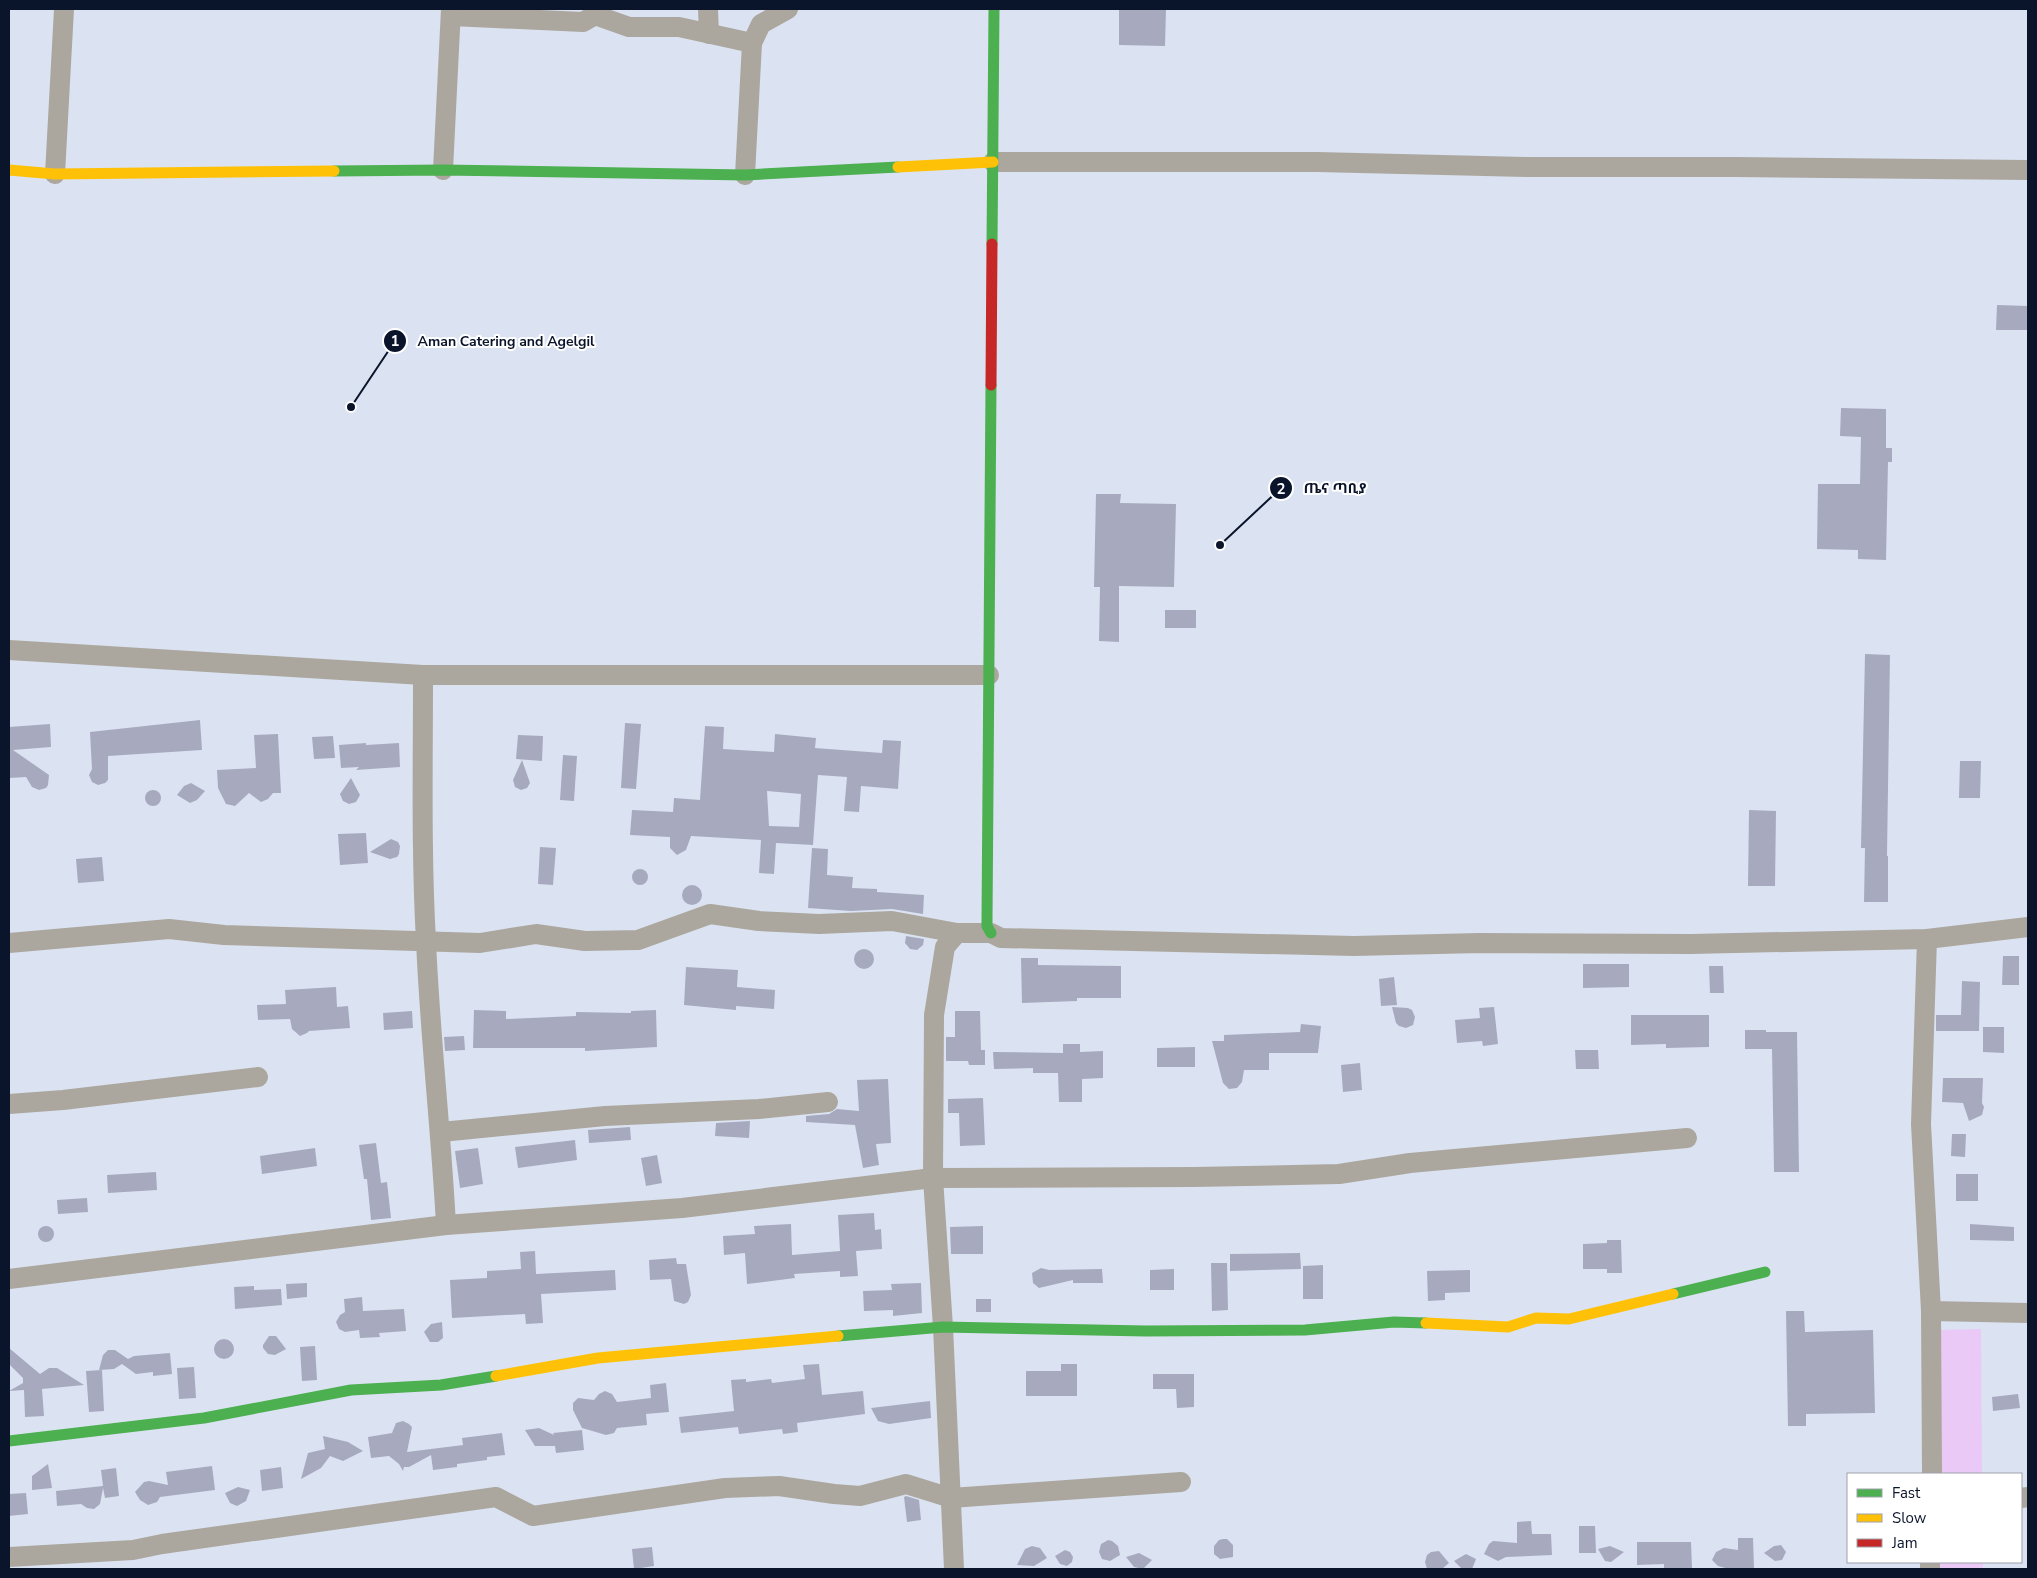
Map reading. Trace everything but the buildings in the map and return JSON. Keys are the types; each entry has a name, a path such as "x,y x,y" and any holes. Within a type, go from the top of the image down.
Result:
{"street":[{"path":"55,174 64,9"},
{"path":"708,9 709,34"},
{"path":"745,175 752,43 761,24 788,9"},
{"path":"991,933 987,920 994,9"},
{"path":"444,170 451,12 583,22 595,12 629,27 679,27 752,43"},
{"path":"9,170 55,174 444,170 745,175 993,162 1317,162 1526,167 2028,170"},
{"path":"9,650 423,675 989,675"},
{"path":"423,675 422,809 426,941 441,1132 446,1225"},
{"path":"9,943 169,929 224,935 480,943 536,934 585,941 638,940 710,914 759,921 819,924 892,921 957,932 991,933 1001,938 1354,946 1480,943 1691,944 1927,939 2028,927"},
{"path":"954,1569 944,1327 932,1178 934,1015 945,946 957,932"},
{"path":"1927,939 1921,1124 1931,1311 1932,1473"},
{"path":"9,1104 63,1100 258,1077"},
{"path":"441,1132 605,1116 759,1109 828,1102"},
{"path":"9,1279 446,1225 682,1208 932,1178 1339,1174 1410,1163 1686,1138"},
{"path":"9,1441 204,1418 351,1390 441,1385 598,1358 944,1327 1146,1331 1295,1330 1394,1322 1508,1327 1536,1318 1569,1319 1764,1272"},
{"path":"1931,1311 2028,1313"},
{"path":"9,1557 132,1550 162,1544 496,1497 533,1516 725,1488 770,1486 860,1496 906,1484 951,1498 1181,1482"}],"shaded area":[{"path":"1981,1329 1982,1473 1939,1473 1939,1330"},
{"path":"1938,1563 1983,1563 1983,1569 1938,1569"}],"traffic: fast":[{"path":"992,244 994,9"},
{"path":"334,171 443,170 745,175 898,167"},
{"path":"991,385 987,926 991,933"},
{"path":"1673,1294 1765,1272"},
{"path":"838,1336 943,1327 1146,1331 1305,1330 1394,1322 1426,1323"},
{"path":"9,1441 204,1418 351,1390 441,1385 496,1376"}],"traffic: slow":[{"path":"898,167 993,162"},
{"path":"9,170 55,174 334,171"},
{"path":"1426,1323 1508,1327 1536,1318 1569,1319 1673,1294"},
{"path":"496,1376 598,1358 838,1336"}],"traffic: jam":[{"path":"991,385 992,244"}],"place":[{"name":"Aman Catering and Agelgil","path":"351,407"},
{"name":"ጤና ጣቢያ","path":"1220,545"}]}
